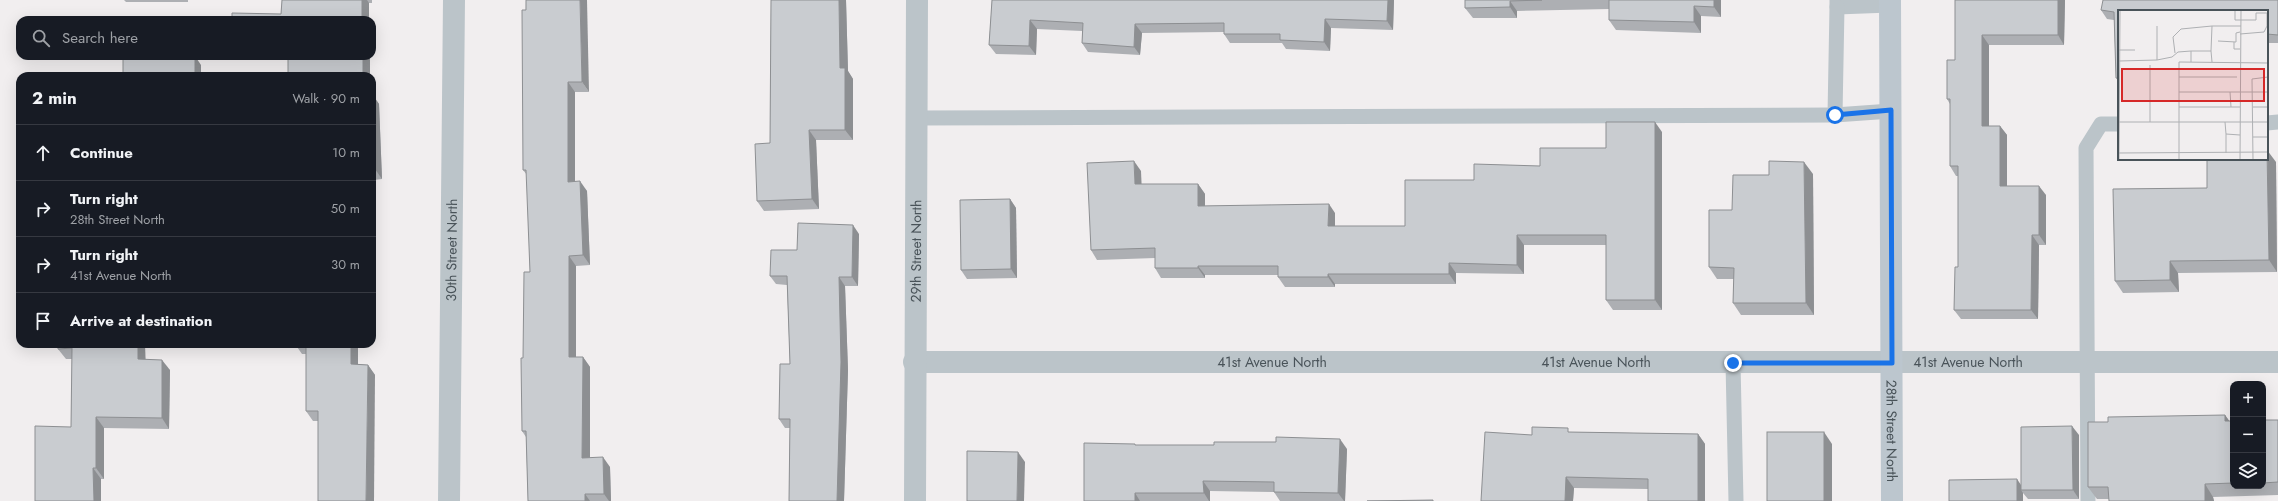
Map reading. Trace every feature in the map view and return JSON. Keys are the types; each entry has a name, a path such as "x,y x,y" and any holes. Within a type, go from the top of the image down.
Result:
{"street":[{"name":"30th Street North","path":"449,501 454,0"},
{"name":"29th Street North","path":"915,501 914,362 917,0"},
{"name":"28th Street North","path":"1890,2 1892,501"},
{"name":"41st Avenue North","path":"914,362 2278,362"}],"lane":[{"path":"1835,115 1837,3 1890,2"},
{"path":"916,118 1835,115 1891,110"},
{"path":"2088,501 2086,148 2101,124 2118,124"},
{"path":"1733,363 1736,501"}],"building":[{"path":"282,0 362,0 362,16 232,16 232,13 281,14"},
{"path":"526,0 580,0 582,82 568,82 568,182 580,181 583,255 569,256 569,357 583,357 582,458 603,457 604,494 585,494 585,501 528,501 526,431 522,431 521,358 523,358 524,272 530,272 526,170 523,170 522,10 526,10"},
{"path":"771,0 839,0 840,68 845,68 845,130 809,130 812,199 757,201 755,144 770,143"},
{"path":"992,0 1388,0 1387,21 1325,19 1324,42 1280,40 1280,34 1224,34 1224,23 1135,24 1134,47 1082,43 1083,23 1030,20 1029,46 989,45"},
{"path":"1465,0 1542,0 1510,1 1510,7 1465,8"},
{"path":"1609,0 1714,0 1714,7 1694,6 1694,22 1609,20"},
{"path":"1955,0 2058,0 2058,35 1982,35 1982,126 2000,126 2000,186 2039,186 2039,235 2032,235 2031,310 1954,310 1955,267 1958,267 1958,166 1950,166 1950,99 1947,99 1947,60 1955,60"},
{"path":"2103,0 2278,0 2278,35 2268,34 2268,10 2118,10 2118,78 2116,78 2114,12 2101,10"},
{"path":"123,60 195,60 195,72 123,72"},
{"path":"288,60 363,60 363,72 288,72"},
{"path":"1606,122 1655,122 1655,300 1606,300 1606,235 1517,235 1517,265 1449,263 1449,274 1328,274 1328,277 1278,277 1278,266 1198,266 1198,268 1155,268 1155,248 1091,250 1087,163 1134,161 1135,184 1198,184 1198,206 1329,204 1328,226 1405,226 1405,180 1474,180 1474,164 1540,166 1540,148 1606,148"},
{"path":"2207,160 2267,160 2269,260 2170,261 2170,280 2115,281 2113,189 2207,188"},
{"path":"1769,161 1804,162 1806,303 1733,303 1734,268 1709,267 1709,210 1732,210 1733,175 1769,175"},
{"path":"1010,199 1011,269 961,270 960,200"},
{"path":"798,223 853,225 852,277 839,277 841,362 837,501 789,501 790,419 779,419 780,364 790,364 787,276 770,276 771,250 797,250"},
{"path":"72,348 138,348 138,359 162,360 162,418 96,417 96,468 93,468 94,501 35,501 35,426 71,427"},
{"path":"306,348 351,348 351,364 368,365 366,501 318,501 318,411 306,411"},
{"path":"2225,415 2225,421 2230,421 2230,483 2205,484 2205,501 2109,501 2108,487 2088,487 2088,422 2108,422 2108,417"},
{"path":"2266,420 2278,420 2278,482 2266,483"},
{"path":"2072,426 2073,490 2021,490 2021,427"},
{"path":"1532,427 1568,428 1568,432 1698,434 1698,501 1648,501 1648,479 1566,477 1565,501 1481,501 1485,432 1532,435"},
{"path":"1767,432 1824,432 1824,501 1767,501"},
{"path":"1276,437 1340,439 1338,493 1274,492 1274,482 1203,481 1204,493 1135,493 1135,501 1084,501 1084,443 1135,445 1214,445 1214,442 1276,442"},
{"path":"967,451 1018,452 1017,501 967,501"},
{"path":"2017,479 2017,501 1949,501 1949,480"},
{"path":"1433,500 1433,501 1367,501"}],"route":[{"path":"1733,363 1892,363 1891,110 1835,115"}]}
